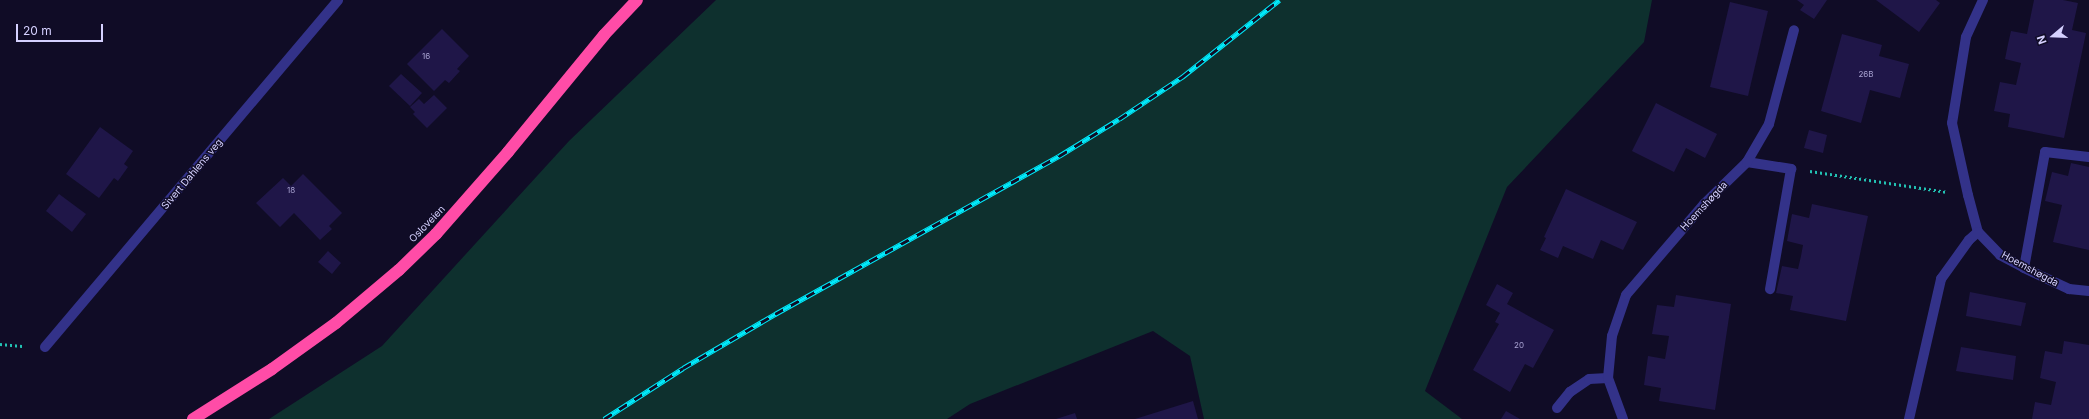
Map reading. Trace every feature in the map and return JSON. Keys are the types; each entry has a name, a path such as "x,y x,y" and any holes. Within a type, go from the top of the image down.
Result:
{"highway":[{"name":"Osloveien","path":"193,419 272,369 336,322 399,270 436,234 508,152 604,35 637,0"}],"street":[{"name":"Sivert Dahlens veg","path":"45,347 338,0"},
{"name":"Hoemshøgda","path":"1983,0 1966,37 1952,123 1978,232 2000,255 2024,268 2069,290 2089,291"},
{"name":"Hoemshøgda","path":"1623,419 1608,378 1612,336 1626,295 1704,204 1746,162 1769,124 1794,30"},
{"path":"2024,268 2046,152 2089,157"},
{"path":"1746,162 1791,169 1770,289"},
{"path":"1909,419 1941,280 1969,240 1978,232"},
{"path":"1557,408 1570,392 1589,379 1608,378"}],"path":[{"path":"1791,169 1968,195"},
{"path":"0,344 45,347"}],"green space":[{"path":"716,0 1652,0 1644,42 1507,187 1425,391 1462,419 1204,419 1190,356 1153,331 970,404 947,419 269,419 382,346 569,141"}],"building":[{"path":"1797,0 1827,0 1814,19 1800,10 1804,5"},
{"path":"1876,0 1936,0 1940,3 1919,32"},
{"path":"2034,0 2063,0 2078,3 2072,30 2086,33 2064,138 2008,127 2010,114 1994,111 2000,82 2016,85 2021,63 2005,59 2008,44 2011,31 2027,34"},
{"path":"1730,2 1768,11 1748,96 1710,87"},
{"path":"442,29 469,56 457,69 460,71 449,83 445,80 434,91 407,64"},
{"path":"1842,34 1882,45 1879,56 1909,64 1900,98 1870,90 1861,123 1821,111"},
{"path":"401,74 422,93 410,106 389,86"},
{"path":"434,95 447,108 427,128 413,114 415,112 410,107 419,99 424,104"},
{"path":"1656,103 1717,134 1705,158 1686,148 1674,172 1632,151"},
{"path":"100,127 133,151 124,164 128,167 118,181 114,178 99,198 66,174"},
{"path":"1809,130 1827,135 1823,153 1804,148"},
{"path":"2071,163 2089,167 2089,250 2053,242 2062,205 2045,201 2052,172 2068,176"},
{"path":"303,174 342,213 329,226 332,229 320,240 294,213 280,227 256,203 283,178 291,186"},
{"path":"1566,189 1637,222 1623,250 1601,240 1593,259 1563,246 1558,258 1540,250 1546,238 1544,237"},
{"path":"59,194 86,214 72,232 46,211"},
{"path":"1812,204 1868,216 1846,321 1790,310 1793,296 1776,293 1782,266 1798,269 1801,256 1803,245 1787,241 1792,214 1809,218"},
{"path":"328,251 341,263 332,274 318,262"},
{"path":"1497,284 1513,293 1507,304 1554,330 1533,368 1525,364 1510,392 1473,370 1499,324 1495,322 1500,313 1486,305"},
{"path":"1970,292 2026,303 2021,326 1966,316"},
{"path":"1676,295 1731,304 1715,410 1659,401 1661,388 1644,385 1648,356 1665,359 1669,336 1652,334 1657,305 1674,307"},
{"path":"2064,341 2089,345 2089,419 2032,419 2035,402 2051,405 2056,382 2040,378 2045,351 2062,354"},
{"path":"1961,347 2016,356 2013,380 1956,371"},
{"path":"1193,401 1198,419 1135,419"},
{"path":"1506,411 1520,419 1501,419"},
{"path":"1075,413 1077,419 1056,419"}],"railway":[{"path":"604,419 683,368 775,314 1059,156 1119,119 1182,77 1279,0"}]}
